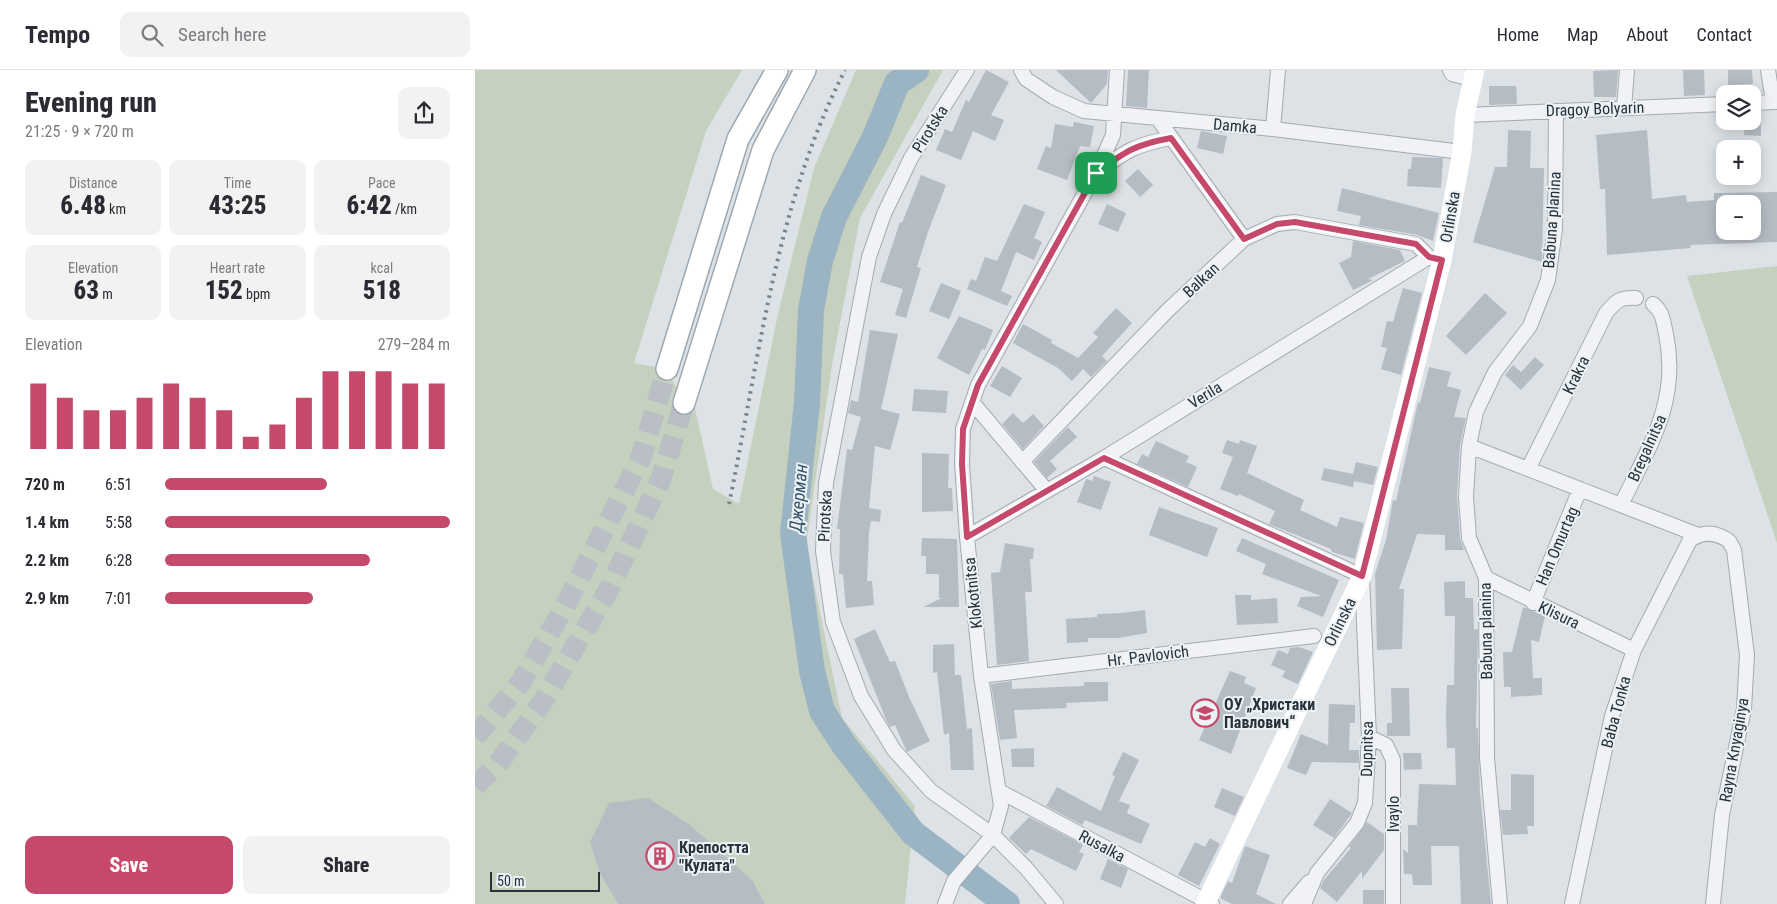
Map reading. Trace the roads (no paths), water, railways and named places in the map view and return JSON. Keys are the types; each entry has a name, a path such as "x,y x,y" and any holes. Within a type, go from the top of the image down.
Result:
{"main road":[{"path":"667,369 738,139 777,70"},
{"path":"685,403 763,150 805,70"}],"street":[{"name":"Pirotska","path":"967,70 911,158 884,214 869,257 826,483 823,550 833,622 861,696 894,750 931,791 993,835 1026,868 1057,904"},
{"name":"Damka","path":"1021,70 1026,79 1061,101 1084,111 1116,112 1157,119 1273,129 1462,152"},
{"name":"Klokotnitsa","path":"945,904 954,881 993,835 1001,806 981,676 967,537 962,464 963,429 978,385 1096,173 1113,135 1116,112 1117,70"},
{"path":"1273,129 1278,70"},
{"path":"1624,108 1627,70"},
{"path":"1761,103 1775,102 1768,70"},
{"name":"Orlinska","path":"1207,903 1362,576 1462,152 1465,115 1464,74"},
{"name":"Dragoy Bolyarin","path":"1465,115 1716,104"},
{"name":"Babuna planina","path":"1500,904 1487,758 1486,578 1469,538 1466,497 1469,446 1476,412 1495,372 1530,326 1548,280 1555,228 1556,111"},
{"path":"1157,119 1244,239"},
{"path":"1096,173 1128,149 1171,138"},
{"name":"Balkan","path":"1023,462 1168,310 1244,239 1277,224 1295,222 1416,244 1436,258"},
{"name":"Verila","path":"967,537 1104,458 1436,258"},
{"name":"Krakra","path":"1528,469 1606,313 1615,302 1622,298 1636,298"},
{"name":"Bregalnitsa","path":"1621,505 1660,424 1669,392 1669,348 1661,311 1653,304"},
{"path":"972,402 1047,491"},
{"name":"Rayna Knyaginya","path":"1469,446 1698,535 1711,533 1723,536 1729,540 1734,550 1747,655 1744,709 1722,815 1713,904"},
{"path":"1104,458 1362,576"},
{"name":"Han Omurtag","path":"1533,602 1580,489"},
{"name":"Baba Tonka","path":"1572,904 1612,716 1634,650 1689,540 1698,535"},
{"name":"Dupnitsa","path":"1304,904 1317,873 1357,824 1365,803 1369,737 1362,576"},
{"name":"Klisura","path":"1486,578 1634,650"},
{"name":"Hr. Pavlovich","path":"981,676 1314,636"},
{"name":"Ivaylo","path":"1369,737 1386,745 1393,760 1393,904"},
{"name":"Rusalka","path":"999,791 1207,903"},
{"path":"1290,904 1317,873"}],"waterway":[{"name":"Джерман","path":"916,70 897,83 875,137 834,217 820,261 811,310 807,403 793,534 812,671 822,711 844,745 913,833 1007,904"}],"tunnel":[{"path":"475,737 521,682 564,608 641,458 667,369"},
{"path":"475,786 498,764 543,701 609,589 661,479 684,403"}],"railway":[{"path":"729,504 772,282 786,228 821,122 845,70"}],"place":[{"name":"ОУ „Христаки Павлович“","path":"1205,713"},
{"name":"Крепостта \"Кулата\"","path":"660,856"}]}
